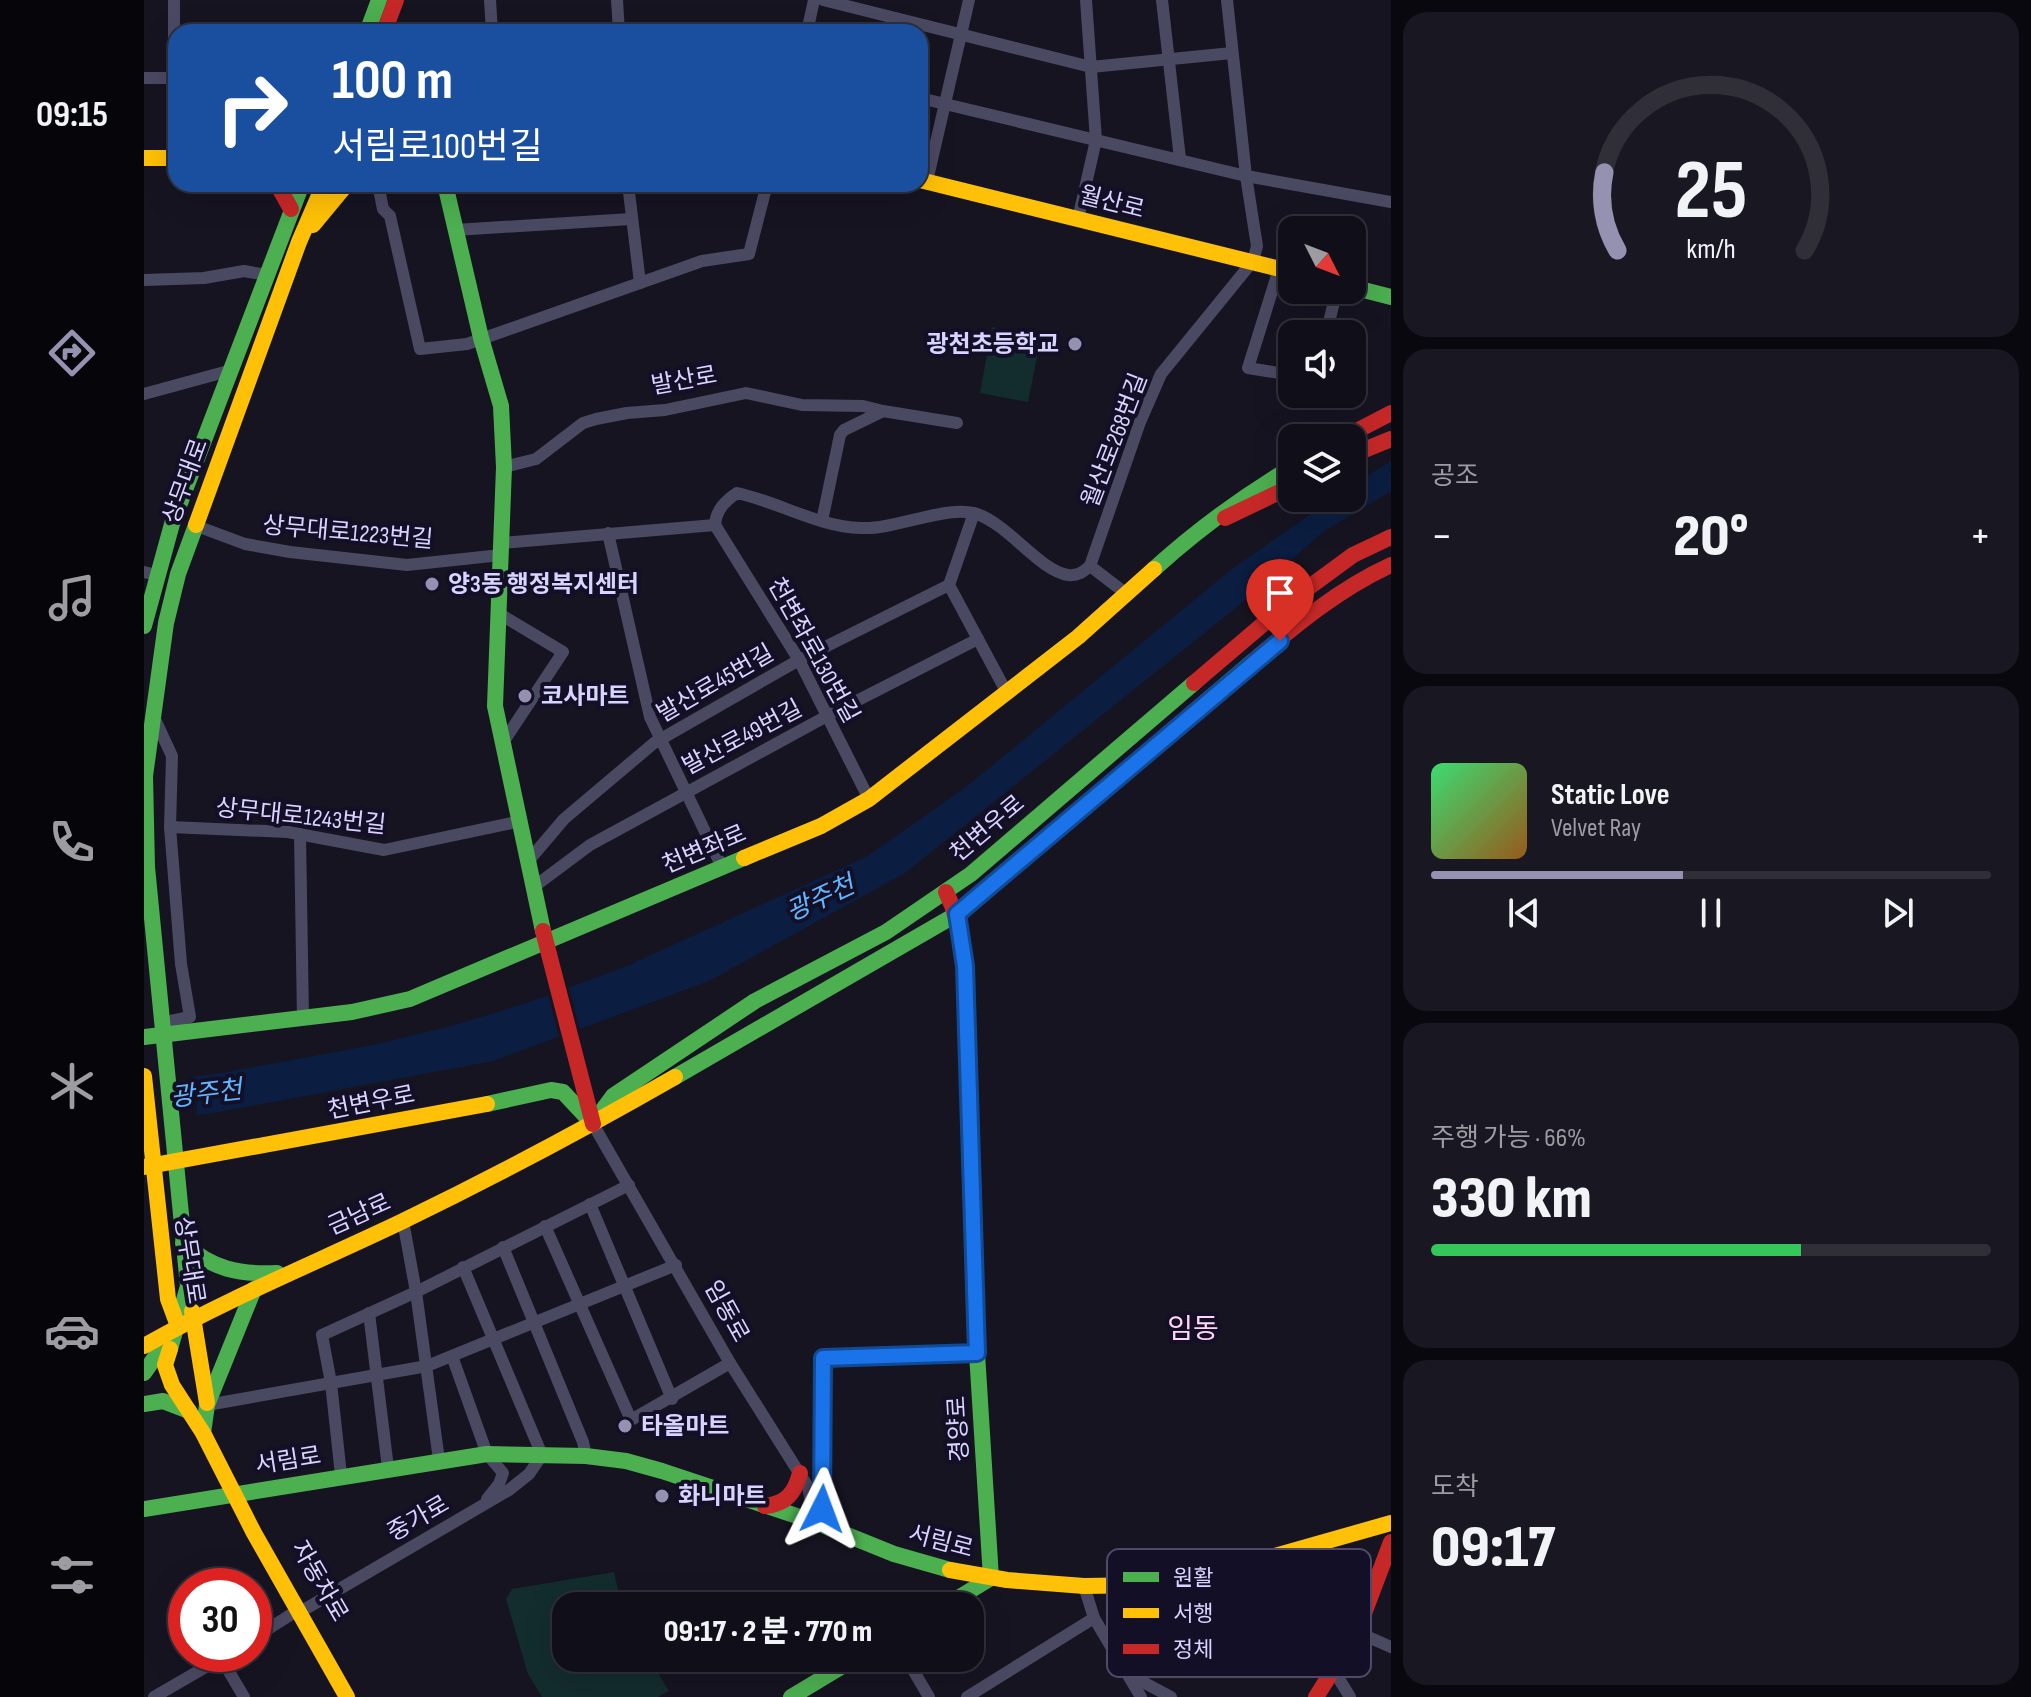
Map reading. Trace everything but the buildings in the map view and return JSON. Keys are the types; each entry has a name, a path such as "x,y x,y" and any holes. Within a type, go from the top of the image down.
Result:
{"street":[{"path":"174,0 174,24"},
{"path":"372,24 379,0"},
{"path":"375,24 396,0"},
{"path":"490,0 492,24"},
{"path":"617,0 618,24"},
{"path":"809,24 814,0"},
{"path":"823,0 918,24"},
{"path":"928,163 946,104 969,0"},
{"path":"1078,219 1096,140 1086,0"},
{"path":"1162,0 1180,159"},
{"path":"1227,0 1246,176 1257,246 1253,261"},
{"path":"928,27 1091,67 1232,53"},
{"path":"144,78 168,78"},
{"path":"928,100 1246,176 1391,202"},
{"path":"144,158 168,158"},
{"name":"월산로","path":"928,181 1278,268"},
{"path":"281,192 291,209"},
{"name":"상무대로","path":"144,626 151,573 298,192"},
{"name":"상무대로","path":"178,1326 188,1286 147,867 145,776 152,712 166,623 194,525 321,192"},
{"path":"299,242 340,192"},
{"path":"380,192 383,209 390,216 420,349 467,344 702,261 749,254 765,192"},
{"path":"447,192 481,338 501,406 504,467 495,706 546,943 593,1124"},
{"path":"629,192 640,283"},
{"path":"455,230 631,219"},
{"name":"월산로268번길","path":"1090,566 1140,422 1161,374 1253,261"},
{"path":"144,280 204,278 244,271 267,275"},
{"path":"1278,291 1248,368 1278,373"},
{"path":"1366,291 1391,297"},
{"path":"144,394 232,370"},
{"name":"발산로","path":"504,467 536,459 583,423 596,419 665,410 746,393 802,405 863,406 957,423"},
{"path":"822,521 840,435 883,411"},
{"path":"1366,426 1391,413"},
{"path":"1366,449 1391,439"},
{"name":"천변좌로","path":"144,1037 352,1012 414,998 821,826 869,799 1128,595 1199,529 1278,475"},
{"name":"천변좌로","path":"1199,529 1278,492"},
{"path":"715,525 716,516 725,501 737,493 845,527 878,528 957,512 974,513 998,525 1057,571 1074,575 1090,566 1128,595"},
{"path":"974,513 949,585 1007,693"},
{"name":"상무대로1223번길","path":"194,525 260,547 407,565 608,533 715,525"},
{"name":"천변좌로130번길","path":"715,525 799,660 869,799"},
{"path":"608,533 650,717 722,867"},
{"name":"천변우로","path":"593,1124 613,1096 743,1009 886,932 971,874 1325,573 1391,537"},
{"name":"천변우로","path":"593,1124 957,914 1302,620 1357,581 1391,565"},
{"name":"발산로45번길","path":"530,859 564,819 593,792 661,739 799,660 949,585"},
{"path":"498,613 563,652 502,744"},
{"name":"발산로49번길","path":"535,886 590,845 827,716 978,639"},
{"path":"152,712 172,756 170,827 181,964 190,1017 163,1035"},
{"name":"상무대로1243번길","path":"170,827 300,834 384,850 521,821"},
{"path":"300,834 303,1019"},
{"name":"경양로","path":"946,892 957,914 965,966 977,1353 991,1578"},
{"name":"상무대로","path":"144,1076 149,1166 168,1299 178,1326"},
{"name":"천변우로","path":"149,1166 419,1118 551,1090 563,1092 593,1124"},
{"name":"임동로","path":"593,1124 730,1363 800,1473 811,1494 815,1522"},
{"name":"금남로","path":"144,1346 194,1318 403,1221 593,1124"},
{"path":"341,1475 331,1383 322,1335 416,1292 629,1185"},
{"path":"590,1204 672,1399"},
{"path":"403,1221 439,1460"},
{"path":"545,1226 631,1420 730,1363"},
{"name":"상무대로","path":"183,1243 208,1264 234,1274 287,1273"},
{"path":"503,1247 586,1456"},
{"path":"207,1405 427,1366 676,1265"},
{"path":"463,1267 542,1455"},
{"path":"188,1286 207,1405"},
{"path":"203,1433 207,1405 254,1289"},
{"path":"369,1313 388,1468"},
{"path":"144,1373 178,1326"},
{"name":"자동차로","path":"178,1326 165,1365 172,1385 203,1433 233,1493 302,1609 359,1697"},
{"path":"815,1522 822,1509 824,1489 823,1358 977,1353"},
{"path":"452,1356 487,1454 500,1467 503,1478 480,1507"},
{"path":"144,1404 163,1401 189,1411"},
{"name":"서림로","path":"144,1509 487,1454 586,1456 626,1461 815,1522 894,1554 956,1572 991,1578 1107,1586"},
{"name":"중가로","path":"272,1627 520,1482 542,1455"},
{"path":"765,1506 779,1504 791,1496 800,1473"},
{"name":"서림로","path":"1299,1549 1391,1523"},
{"path":"1371,1595 1391,1542"},
{"path":"968,1592 991,1578"},
{"path":"1084,1586 1094,1618 1107,1640"},
{"name":"자동차로","path":"302,1609 347,1697"},
{"path":"967,1697 1094,1618"},
{"path":"1371,1638 1391,1647"},
{"path":"162,1695 199,1672"},
{"path":"232,1672 244,1697"},
{"path":"791,1697 833,1672"},
{"path":"914,1672 929,1697"},
{"path":"1129,1677 1141,1697"},
{"path":"1134,1677 1171,1697"},
{"path":"1316,1697 1330,1677"},
{"path":"1338,1677 1350,1697"}],"green space":[{"path":"992,327 1041,337 1028,402 980,393"},
{"path":"614,1572 619,1592 552,1592 552,1672 657,1672 669,1691 658,1697 542,1697 528,1674 506,1599 512,1589"}],"water":[{"name":"광주천","path":"1391,461 1391,491 1366,506 1366,476"},
{"name":"광주천","path":"1314,512 1356,512 1323,532 1237,607 905,873 709,981 493,1061 213,1113 144,1120 144,1083 222,1073 373,1045 524,1004 627,966 866,857 966,787 1232,569"}],"pier":[{"path":"568,983 581,1033 560,1041 547,991"},
{"path":"191,1073 198,1093 196,1119 144,1124 144,1078"}],"traffic: fast":[{"path":"370,24 379,0"},
{"path":"144,626 172,524 299,192"},
{"path":"447,192 481,338 501,406 504,467 495,706 543,931"},
{"path":"1366,291 1391,297"},
{"path":"1154,569 1220,515 1278,476"},
{"path":"170,1349 188,1286 147,867 145,776 166,623 178,574 196,525"},
{"path":"675,1077 957,914 1253,661"},
{"path":"596,1119 613,1096 755,1001 886,932 971,874 1194,683"},
{"path":"144,1037 352,1012 410,999 744,858"},
{"path":"968,1054 977,1353 991,1578 968,1592"},
{"path":"487,1104 551,1090 563,1092 593,1124"},
{"path":"183,1243 205,1259 227,1268 250,1273 277,1273"},
{"path":"203,1433 207,1405 254,1289"},
{"path":"144,1373 165,1343"},
{"path":"144,1404 163,1401 189,1411"},
{"path":"144,1509 487,1454 586,1456 626,1461 662,1471 815,1522 894,1554 950,1570"},
{"path":"791,1697 833,1672"}],"traffic: slow":[{"path":"144,158 168,158"},
{"path":"928,182 1278,269"},
{"path":"196,525 299,242 321,192"},
{"path":"313,225 340,192"},
{"path":"744,858 821,826 869,799 1078,637 1154,569"},
{"path":"144,1076 168,1299 178,1326"},
{"path":"144,1346 239,1297 471,1188 675,1077"},
{"path":"144,1167 487,1104"},
{"path":"192,1311 207,1403"},
{"path":"170,1349 165,1365 172,1385 203,1433 254,1533 347,1697"},
{"path":"1299,1549 1391,1523"},
{"path":"950,1570 1007,1580 1107,1586"}],"traffic: jam":[{"path":"387,24 396,0"},
{"path":"281,192 291,209"},
{"path":"1366,426 1391,413"},
{"path":"1366,449 1391,439"},
{"path":"1225,518 1278,493"},
{"path":"1194,683 1289,602 1353,555 1391,537"},
{"path":"1253,661 1336,596 1391,565"},
{"path":"946,892 960,930 963,951 968,1054"},
{"path":"543,931 593,1124"},
{"path":"765,1506 779,1503 788,1496 800,1473"},
{"path":"1371,1595 1391,1542"},
{"path":"1316,1697 1329,1677"}],"place":[{"name":"광천초등학교","path":"1075,344"},
{"name":"양3동 행정복지센터","path":"432,584"},
{"name":"코사마트","path":"525,696"},
{"name":"타올마트","path":"625,1426"},
{"name":"화니마트","path":"662,1496"}],"district":[{"name":"임동","path":"1193,1328"}],"route":[{"path":"822,1509 823,1358 977,1353 965,966 957,914 1280,641"}]}
